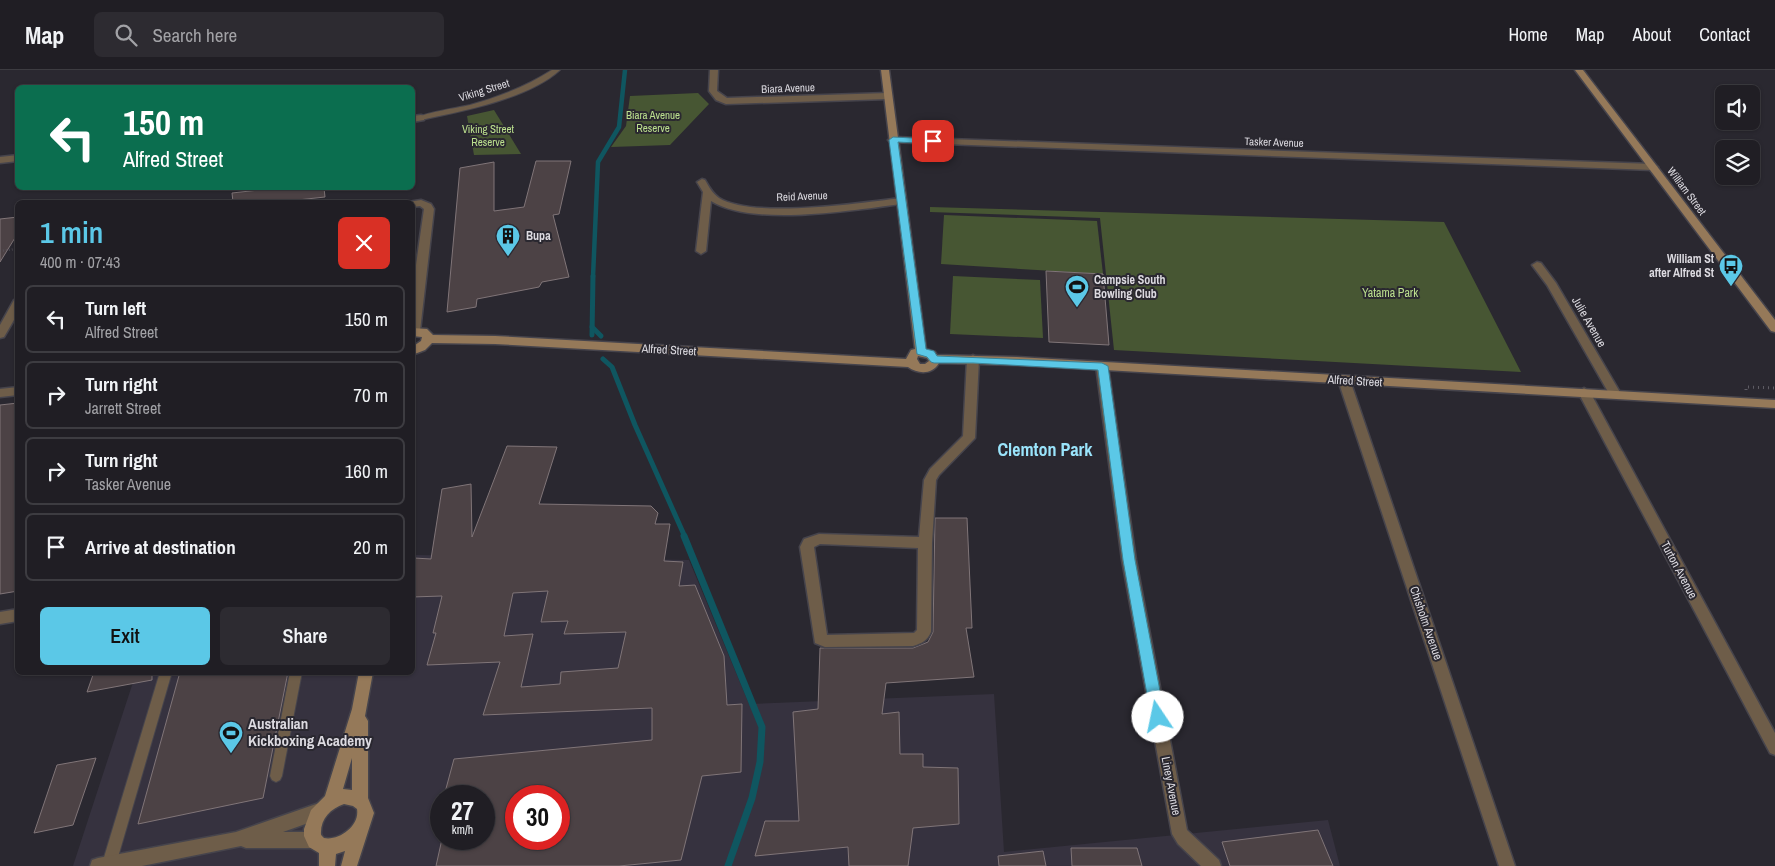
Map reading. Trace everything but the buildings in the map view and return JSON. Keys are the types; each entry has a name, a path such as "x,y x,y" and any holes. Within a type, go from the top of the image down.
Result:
{"street":[{"name":"Biara Avenue","path":"714,70 712,91 719,98 726,101 888,96"},
{"path":"885,70 921,352"},
{"name":"William Street","path":"1579,70 1775,328"},
{"name":"Tasker Avenue","path":"893,140 1653,167"},
{"path":"0,160 15,158"},
{"path":"700,251 707,192 702,182"},
{"name":"Reid Avenue","path":"707,192 719,201 738,207 779,211 853,207 901,201"},
{"path":"415,314 429,209 428,206 417,204"},
{"name":"Julie Avenue","path":"1537,265 1551,282 1616,394"},
{"path":"0,334 15,308"},
{"path":"415,332 423,332 428,336 424,346 415,353"},
{"name":"Alfred Street","path":"428,339 487,339 911,363"},
{"path":"921,352 930,354 934,359 932,365 925,368 917,368 911,363 912,356 921,352"},
{"name":"Alfred Street","path":"934,359 973,359 1775,404"},
{"path":"925,544 820,539 809,543 807,547 820,639 825,641 913,640 919,638 924,632 925,544 930,480 934,472 969,438 973,359"},
{"name":"Liney Avenue","path":"1102,366 1129,560 1180,834 1189,846 1201,852 1213,866"},
{"name":"Chisholm Avenue","path":"1344,380 1507,866"},
{"path":"0,393 15,391"},
{"name":"Turton Avenue","path":"1584,392 1775,748"},
{"path":"0,618 15,616"},
{"path":"360,799 360,709 366,675"},
{"path":"327,866 321,844 312,827 325,806 360,709"},
{"path":"104,865 236,840 325,806 344,796 353,796 360,799 366,812 349,866"},
{"path":"236,840 321,844 344,843 360,830"}],"lane":[{"name":"Viking Street","path":"417,119 470,108 518,92 557,70"},
{"path":"104,865 165,675"},
{"path":"276,776 295,675"}],"path":[{"path":"0,251 15,249"},
{"path":"1746,387 1775,388"}],"shaded area":[{"path":"416,555 689,560 749,704 994,694 1004,852 1328,820 1340,866 73,866 135,675 415,675"}],"green space":[{"name":"Biara Avenue Reserve","path":"698,93 709,104 670,145 611,147 626,126 630,96"},
{"name":"Viking Street Reserve","path":"494,110 521,154 474,155 467,116"},
{"name":"Yatama Park","path":"930,207 1444,222 1521,372 1114,350 1100,218 930,212"},
{"path":"944,215 1097,221 1103,274 941,264"},
{"path":"953,276 1040,280 1043,338 950,334"}],"waterway":[{"path":"593,277 598,162 619,127 625,70"},
{"path":"592,327 593,276"},
{"path":"592,327 592,335"},
{"path":"592,327 601,336"},
{"path":"603,359 612,367 635,425 685,537"},
{"path":"684,536 762,727 760,762 752,798 728,866"}],"place":[{"name":"Bupa","path":"508,257"},
{"name":"William St after Alfred St","path":"1731,287"},
{"name":"Campsie South Bowling Club","path":"1077,308"},
{"name":"Australian Kickboxing Academy","path":"231,754"}],"district":[{"name":"Clemton Park","path":"1045,450"}],"route":[{"path":"933,141 893,140 921,352 930,354 934,359 973,359 1102,366 1129,560 1158,717"}]}
